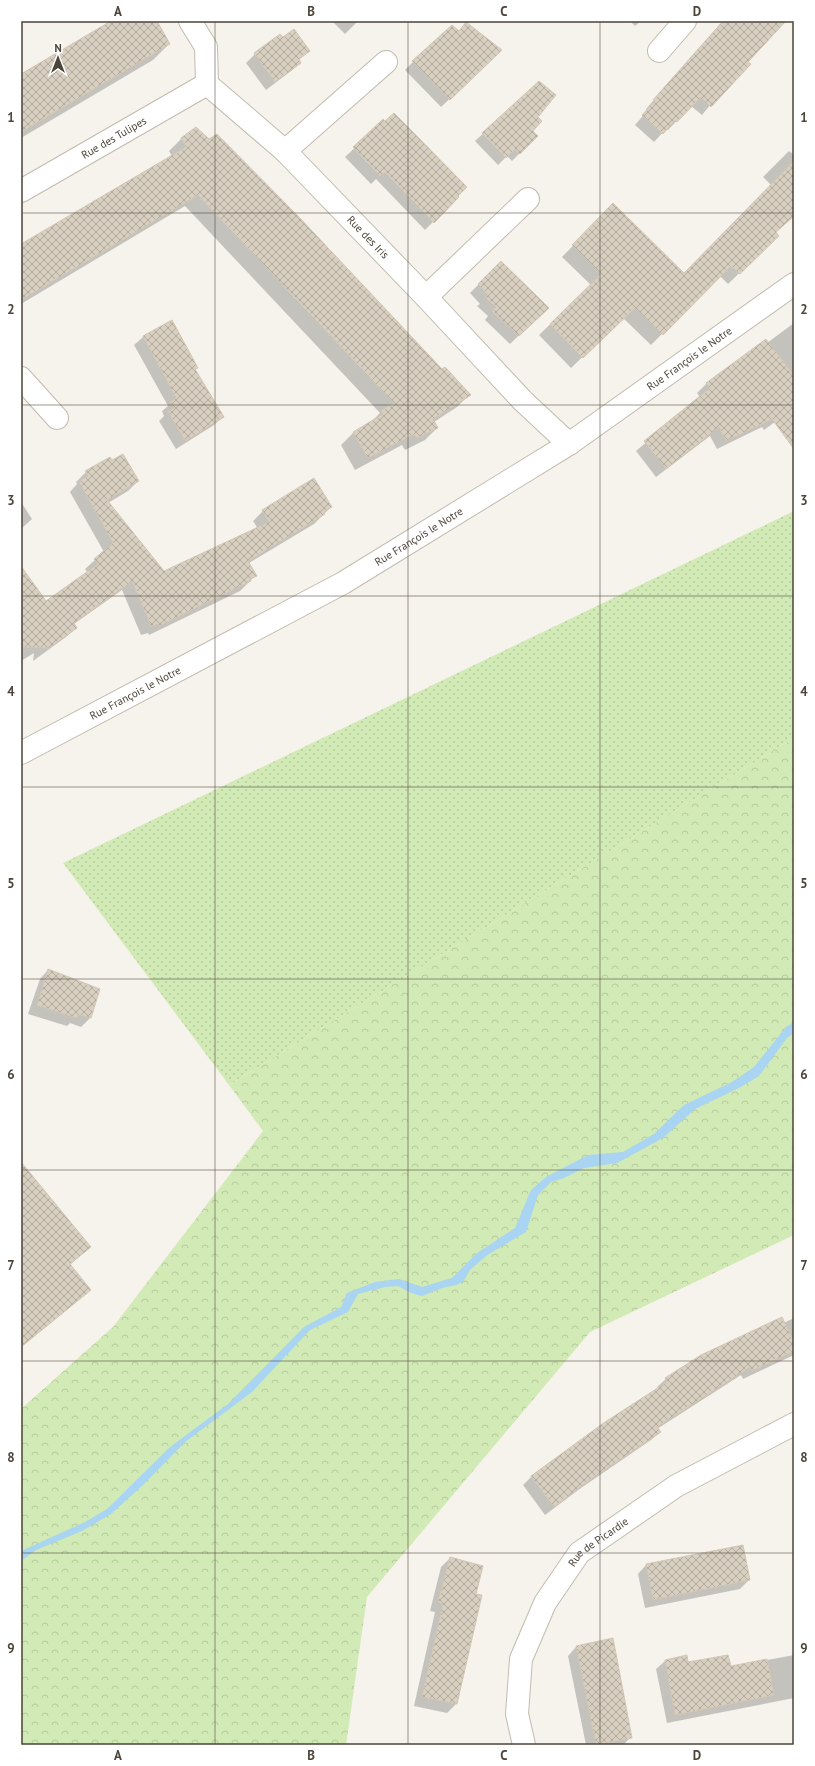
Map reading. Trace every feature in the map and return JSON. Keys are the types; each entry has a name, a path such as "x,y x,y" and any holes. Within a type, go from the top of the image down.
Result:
{"street":[{"path":"190,21 206,47 207,84"},
{"path":"659,51 685,21"},
{"path":"285,151 386,62"},
{"name":"Rue des Iris","path":"207,84 285,151 426,297 523,401 569,444"},
{"name":"Rue des Tulipes","path":"21,191 207,84"},
{"path":"426,297 528,199"},
{"name":"Rue François le Notre","path":"21,753 343,583 569,444 794,284"},
{"path":"21,378 57,418"},
{"name":"Rue de Picardie","path":"524,1745 517,1714 521,1659 545,1603 579,1553 676,1486 794,1424"}],"green space":[{"path":"794,511 794,738 229,1085 63,863"},
{"path":"794,738 794,1235 590,1332 367,1597 346,1745 21,1745 21,1409 113,1327 263,1131 229,1085"}],"water":[{"path":"794,1022 794,1033 787,1038 759,1076 739,1088 695,1109 663,1138 617,1163 584,1168 564,1178 551,1182 538,1195 526,1232 486,1256 470,1270 463,1282 422,1296 411,1293 398,1286 385,1287 358,1294 348,1312 310,1330 252,1392 185,1442 143,1485 111,1514 82,1531 36,1550 21,1561 21,1551 85,1522 107,1509 170,1447 228,1404 304,1327 341,1307 347,1293 375,1282 399,1279 422,1287 452,1278 477,1253 515,1228 531,1190 546,1177 588,1155 623,1152 654,1134 684,1105 732,1082 754,1067 786,1027"}],"building":[{"path":"111,21 157,21 170,44 21,132 21,74"},
{"path":"723,21 786,21 748,62 751,64 711,107 701,97 677,122 675,120 663,134 642,115 655,101 653,100"},
{"path":"466,22 502,50 450,100 412,61 452,25 459,31"},
{"path":"294,29 310,51 299,59 301,63 275,82 254,53 280,34 283,37"},
{"path":"539,81 556,95 538,117 542,121 533,131 538,136 520,154 515,149 506,158 482,133"},
{"path":"394,113 467,187 434,223 385,172 380,176 353,147 383,119 385,121"},
{"path":"196,127 209,139 217,134 298,216 442,369 445,367 471,395 433,419 438,428 417,438 414,434 368,458 353,432 383,414 381,410 394,403 198,195 21,300 21,244 186,147 181,138"},
{"path":"794,161 794,216 776,232 779,236 740,274 731,266 663,335 635,308 583,358 550,324 601,274 572,245 613,203 684,273"},
{"path":"501,261 549,308 519,336 492,311 496,307 485,297 488,295 478,284"},
{"path":"172,320 198,368 195,369 224,417 185,441 168,411 174,408 170,402 176,398 143,336"},
{"path":"766,339 794,376 794,449 772,419 726,441 719,427 666,469 644,441 710,388 706,383"},
{"path":"123,454 139,481 107,500 164,571 269,522 262,510 314,478 332,507 324,512 325,514 248,561 257,576 250,579 251,581 159,626 158,624 151,626 132,581 74,623 77,628 49,648 21,647 21,566 46,601 98,564 94,559 113,543 79,481 88,476 85,471 110,457 112,460"},
{"path":"48,969 100,989 91,1018 78,1014 77,1018 37,1005"},
{"path":"21,1162 91,1247 70,1264 91,1290 21,1347"},
{"path":"782,1317 794,1342 794,1351 752,1371 750,1367 657,1427 661,1432 591,1479 554,1507 531,1476 605,1422 667,1382 665,1378 701,1355"},
{"path":"743,1545 750,1580 653,1600 646,1564"},
{"path":"450,1557 483,1566 476,1594 482,1595 457,1704 422,1697 443,1604 438,1602"},
{"path":"613,1638 632,1738 596,1745 576,1646"},
{"path":"687,1655 688,1662 728,1655 731,1666 767,1659 774,1695 675,1715 665,1660"}]}
